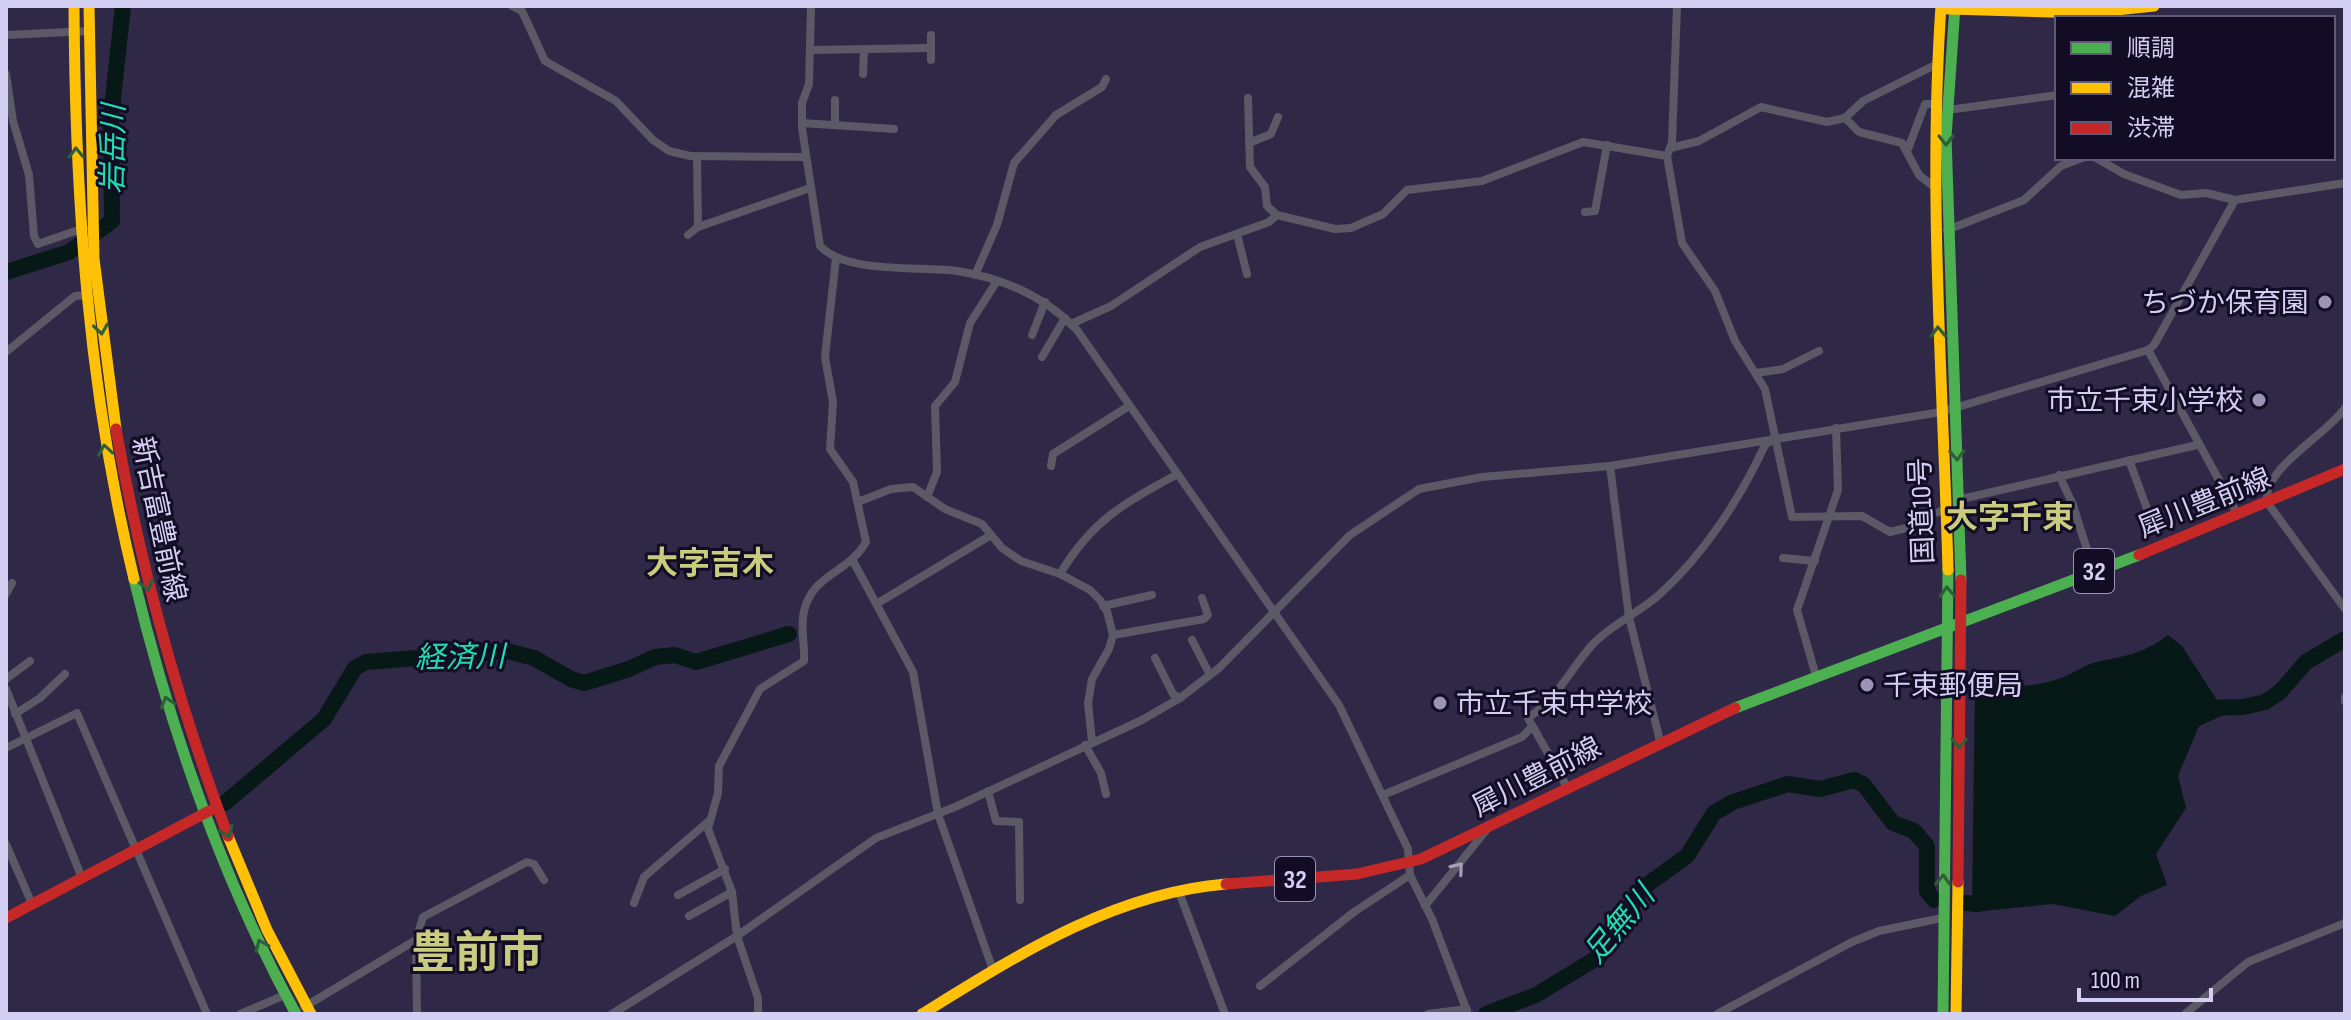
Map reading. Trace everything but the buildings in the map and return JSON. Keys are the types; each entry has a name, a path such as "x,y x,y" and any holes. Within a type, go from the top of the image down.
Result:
{"main road":[{"name":"新吉富豊前線","path":"74,6 82,258 91,295 107,460 138,601 211,810 285,995 302,1012"},
{"name":"新吉富豊前線","path":"89,6 94,251 91,295"},
{"path":"1941,7 2087,13 2154,6"},
{"name":"国道10号","path":"1941,7 1933,102 1933,186 1949,628 1942,918 1943,1014"},
{"name":"国道10号","path":"1955,8 1947,110 1947,230 1962,622 1956,1014"},
{"name":"犀川豊前線","path":"922,1014 993,970 1085,922 1156,896 1357,874 1410,862 1488,828 1660,741 1816,676 1949,628 2238,515 2345,469"},
{"name":"新吉富豊前線","path":"211,810 251,891 302,1012"},
{"path":"6,918 211,810"}],"street":[{"path":"512,6 522,11 545,61 616,101 653,140 669,151 697,156 805,157"},
{"path":"811,6 802,123 820,246 836,258 975,275 997,281 1045,302 1068,321 1272,612 1321,675 1383,795 1410,862 1410,875 1468,1012 1428,1014"},
{"path":"1677,6 1669,152 1682,243 1715,291 1735,341 1765,389 1773,429 1778,436 1776,447 1792,517 1830,519 1862,516 1890,532 1910,527 1938,511 1945,512 1959,498 2197,445"},
{"path":"6,35 89,31"},
{"path":"931,35 931,60"},
{"path":"810,50 931,48"},
{"path":"863,74 864,49"},
{"path":"1248,98 1250,167 1265,187 1267,206 1277,215 1335,229 1351,228 1383,214 1407,190 1482,181 1583,142 1669,152 1699,141 1761,107 1827,122 1845,118 1863,101 1935,65"},
{"path":"6,74 13,121 29,175 34,236 38,244 81,230 92,223"},
{"path":"975,275 997,225 1014,163 1056,115 1102,87 1106,79"},
{"path":"1908,149 1925,104 1933,102 1947,110 2055,95"},
{"path":"835,100 835,125"},
{"path":"1249,143 1271,134 1278,117"},
{"path":"1845,118 1859,132 1902,143 1908,149 1919,175 1933,186"},
{"path":"802,123 894,129"},
{"path":"1585,212 1595,211 1607,145"},
{"path":"697,156 698,227"},
{"path":"1947,230 2024,200 2061,166 2077,160"},
{"path":"2100,160 2181,195 2218,194 2235,200 2345,183"},
{"path":"688,235 698,227 810,188"},
{"path":"612,1014 737,936 876,838 988,791 1142,720 1180,698 1210,675 1358,529 1419,489 1482,477 1610,466 1778,436 1941,412 2148,350 2154,345 2235,200"},
{"path":"1042,357 1068,321 1111,306 1200,247 1277,215"},
{"path":"1237,234 1247,274"},
{"path":"758,1014 758,998 737,936 732,892 711,839 710,820 718,793 719,766 760,689 804,661 801,627 805,607 814,589 853,561 866,542 853,482 830,449 833,402 825,357 836,258"},
{"path":"927,497 937,472 935,406 955,382 970,323 997,281"},
{"path":"6,352 75,296 91,295"},
{"path":"1032,335 1045,302"},
{"path":"2148,350 2197,445 2238,515"},
{"path":"1756,373 1783,369 1819,351"},
{"path":"1051,466 1053,454 1129,406"},
{"path":"2345,408 2272,479 2268,485 2267,502 2345,609"},
{"path":"1816,676 1797,610 1830,519 1840,478 1836,428"},
{"path":"1567,787 1528,718 1549,704 1593,644 1688,567 1720,522 1765,445 1778,436"},
{"path":"2129,460 2149,514"},
{"path":"1610,466 1629,617 1660,741"},
{"path":"1060,574 1098,523 1128,500 1176,475"},
{"path":"2059,475 2073,505 2094,572"},
{"path":"858,502 903,487 913,487 945,509 982,524 1021,561 1060,574 1090,590 1103,606 1113,635 1109,649 1092,679 1088,703 1088,744 1101,773 1106,794"},
{"path":"878,603 991,535"},
{"path":"1783,558 1815,561"},
{"path":"853,561 913,672 922,704 938,814 993,970"},
{"path":"6,594 12,583"},
{"path":"1103,606 1152,595"},
{"path":"1113,635 1204,619 1208,615 1202,598"},
{"path":"1192,640 1210,675"},
{"path":"1155,658 1173,694 1180,698"},
{"path":"6,679 30,661"},
{"path":"11,709 40,698 65,674"},
{"path":"6,689 11,709 82,878"},
{"path":"6,748 77,713 207,1014"},
{"path":"1383,795 1522,737 1531,728"},
{"path":"988,791 996,821 1019,822 1020,900"},
{"path":"634,903 644,877 710,820"},
{"path":"1425,906 1488,828"},
{"path":"6,844 32,904"},
{"path":"417,1014 416,940 419,924 429,912 521,865 533,862 544,880"},
{"path":"678,895 725,869"},
{"path":"1260,986 1354,912 1410,875"},
{"path":"689,916 732,892"},
{"path":"1179,892 1225,1014"},
{"path":"1717,1014 1852,942 1879,931 1942,918"},
{"path":"2185,1014 2248,962 2345,923"},
{"path":"302,1012 416,940"},
{"path":"240,1014 285,995"}],"shaded area":[{"path":"2168,635 2182,646 2226,714 2199,726 2178,776 2186,808 2156,854 2167,885 2141,896 2115,916 2053,904 1972,912 1975,678 1979,676 2021,686 2042,683 2064,677 2093,663 2140,651"}],"waterway":[{"name":"岩岳川","path":"6,272 69,252 112,221 111,117 123,6"},
{"name":"経済川","path":"225,803 324,719 355,668 366,662 507,651 534,658 584,683 655,657 675,655 696,662 789,634"},
{"name":"足無川","path":"2199,708 2243,707 2265,702 2280,692 2306,662 2345,639"},
{"name":"足無川","path":"1486,1014 1536,995 1600,956 1641,889 1687,856 1714,813 1733,802 1788,784 1820,789 1854,780 1864,785 1893,823 1914,831 1927,846 1927,891 1934,900"},
{"name":"足無川","path":"1966,903 1978,904 1987,891"}],"traffic: fast":[{"path":"1955,6 1946,137 1961,580"},
{"path":"1735,708 2139,555"},
{"path":"1943,1014 1948,570"},
{"path":"134,579 164,691 201,802 245,910 296,1014"}],"traffic: slow":[{"path":"74,6 77,150 87,294 105,437 134,579"},
{"path":"89,6 94,259 116,429"},
{"path":"1941,6 1936,218 1948,570"},
{"path":"1948,9 2087,13 2154,6"},
{"path":"228,836 267,930 311,1014"},
{"path":"1956,1014 1958,882"},
{"path":"922,1014 993,970 1105,914 1184,890 1226,884"}],"traffic: jam":[{"path":"116,429 149,584 177,686 228,836"},
{"path":"2139,555 2345,469"},
{"path":"1958,882 1961,580"},
{"path":"1226,884 1357,874 1421,859 1735,708"},
{"path":"6,918 211,810"}],"place":[{"name":"ちづか保育園","path":"2325,302"},
{"name":"市立千束小学校","path":"2259,400"},
{"name":"千束郵便局","path":"1867,685"},
{"name":"市立千束中学校","path":"1440,703"}],"district":[{"name":"大字千束","path":"2010,517"},
{"name":"大字吉木","path":"710,563"},
{"name":"豊前市","path":"477,952"}]}
